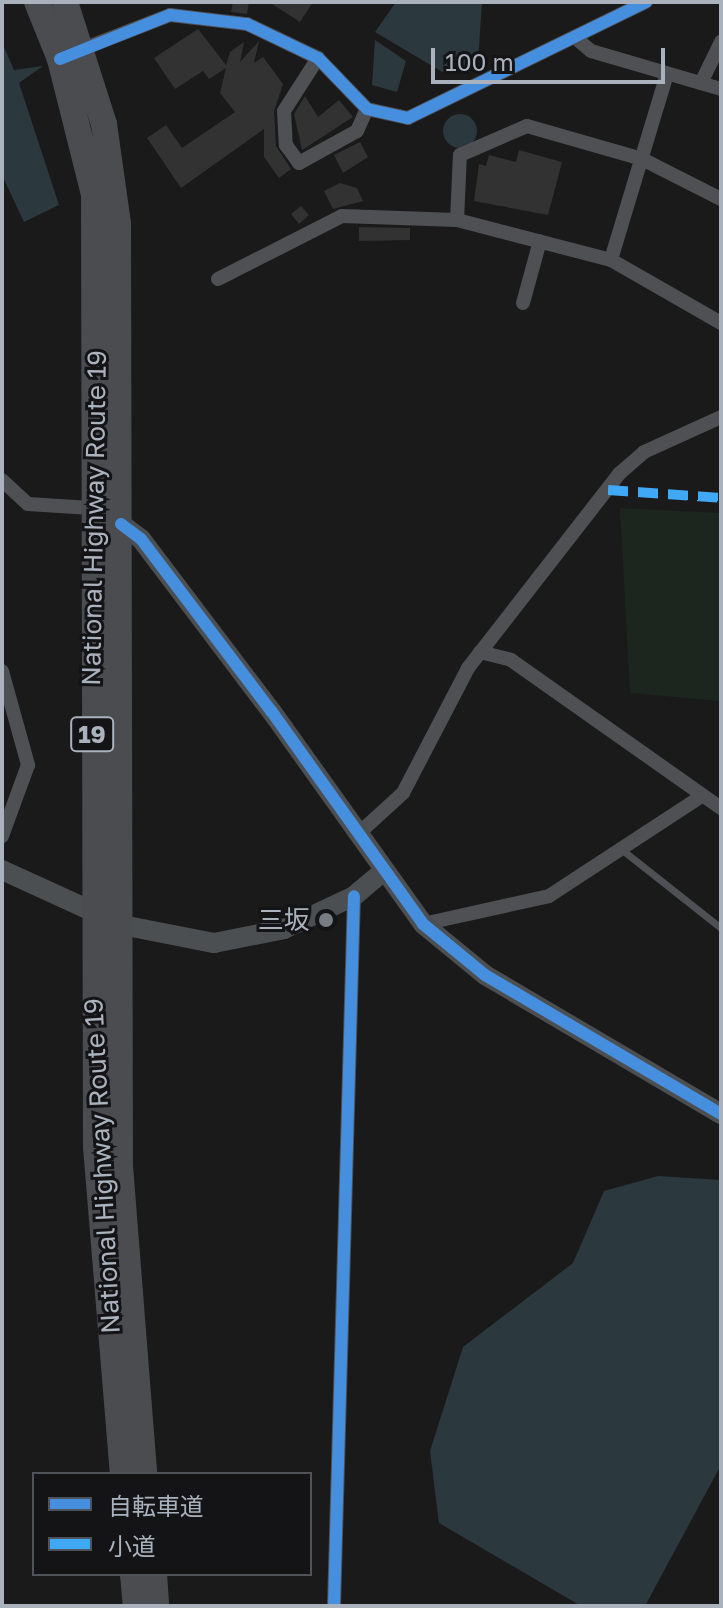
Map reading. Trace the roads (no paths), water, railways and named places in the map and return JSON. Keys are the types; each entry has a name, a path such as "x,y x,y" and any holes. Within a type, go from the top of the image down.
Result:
{"highway":[{"name":"National Highway Route 19","path":"37,2 72,54 110,153 118,224 122,925 120,1166 144,1472"},
{"name":"National Highway Route 19","path":"65,2 94,194 91,508 96,1147 123,1472"},
{"path":"133,1576 136,1606"},
{"path":"154,1576 156,1606"}],"street":[{"path":"72,54 170,15 247,24 318,58 367,109 408,118 429,114 644,2"},
{"path":"577,39 591,51 721,89"},
{"path":"701,83 721,42"},
{"path":"318,58 284,111 286,145 299,163 357,131 367,109"},
{"path":"611,260 667,74"},
{"path":"457,220 460,155 527,126 642,159 721,199"},
{"path":"218,279 342,216 457,220 611,260 721,323"},
{"path":"523,303 540,241"},
{"path":"358,834 416,774 480,652 620,473 644,452 721,417"},
{"path":"2,480 28,504 91,508"},
{"path":"121,524 141,539 423,924 485,975 721,1114"},
{"path":"480,652 511,660 699,798 721,808"},
{"path":"2,671 28,765 2,836"},
{"path":"423,924 549,896 699,798"},
{"path":"2,870 92,914 122,925 191,942 239,941 354,896 384,871"},
{"path":"334,1606 354,896"}],"lane":[{"path":"621,849 721,928"}],"place":[{"name":"三坂","path":"326,920"}]}
